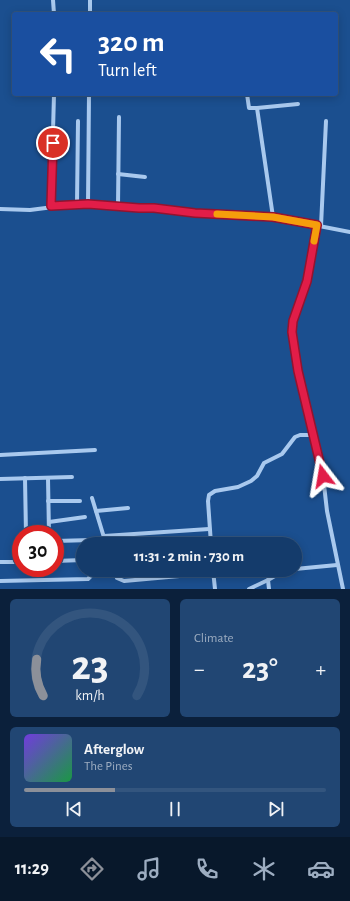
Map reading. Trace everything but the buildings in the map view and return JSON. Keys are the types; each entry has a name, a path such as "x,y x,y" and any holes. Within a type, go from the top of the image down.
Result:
{"street":[{"path":"53,0 54,12"},
{"path":"90,0 90,12"},
{"path":"51,206 54,96"},
{"path":"88,204 89,96"},
{"path":"247,96 249,108 298,104"},
{"path":"258,108 273,217"},
{"path":"118,206 119,117"},
{"path":"77,204 78,120"},
{"path":"326,121 319,226 307,281 292,328 298,371 323,476 327,511 342,589"},
{"path":"118,174 145,176"},
{"path":"0,208 24,210 77,204 154,208 195,213 273,217 350,232"},
{"path":"210,537 208,497 211,493 234,488 251,480 257,476 264,463 282,454 295,437 300,435 314,435"},
{"path":"0,455 95,450"},
{"path":"0,479 72,477"},
{"path":"25,478 26,525"},
{"path":"48,478 49,522 85,517"},
{"path":"92,498 104,536 209,529"},
{"path":"48,501 80,501"},
{"path":"96,511 128,508"},
{"path":"64,541 76,540"},
{"path":"64,561 76,560"},
{"path":"0,562 12,562"},
{"path":"302,569 338,565"},
{"path":"0,581 88,579 90,577"},
{"path":"117,577 124,581 164,577"},
{"path":"214,577 215,589"},
{"path":"249,589 273,577"},
{"path":"268,580 269,589"}],"slow traffic":[{"path":"217,214 273,217 317,225 314,241"}],"route":[{"path":"53,143 51,206 88,204 154,208 195,213 253,215 287,219 317,225 307,281 293,321 292,332 298,371 323,476"}]}
